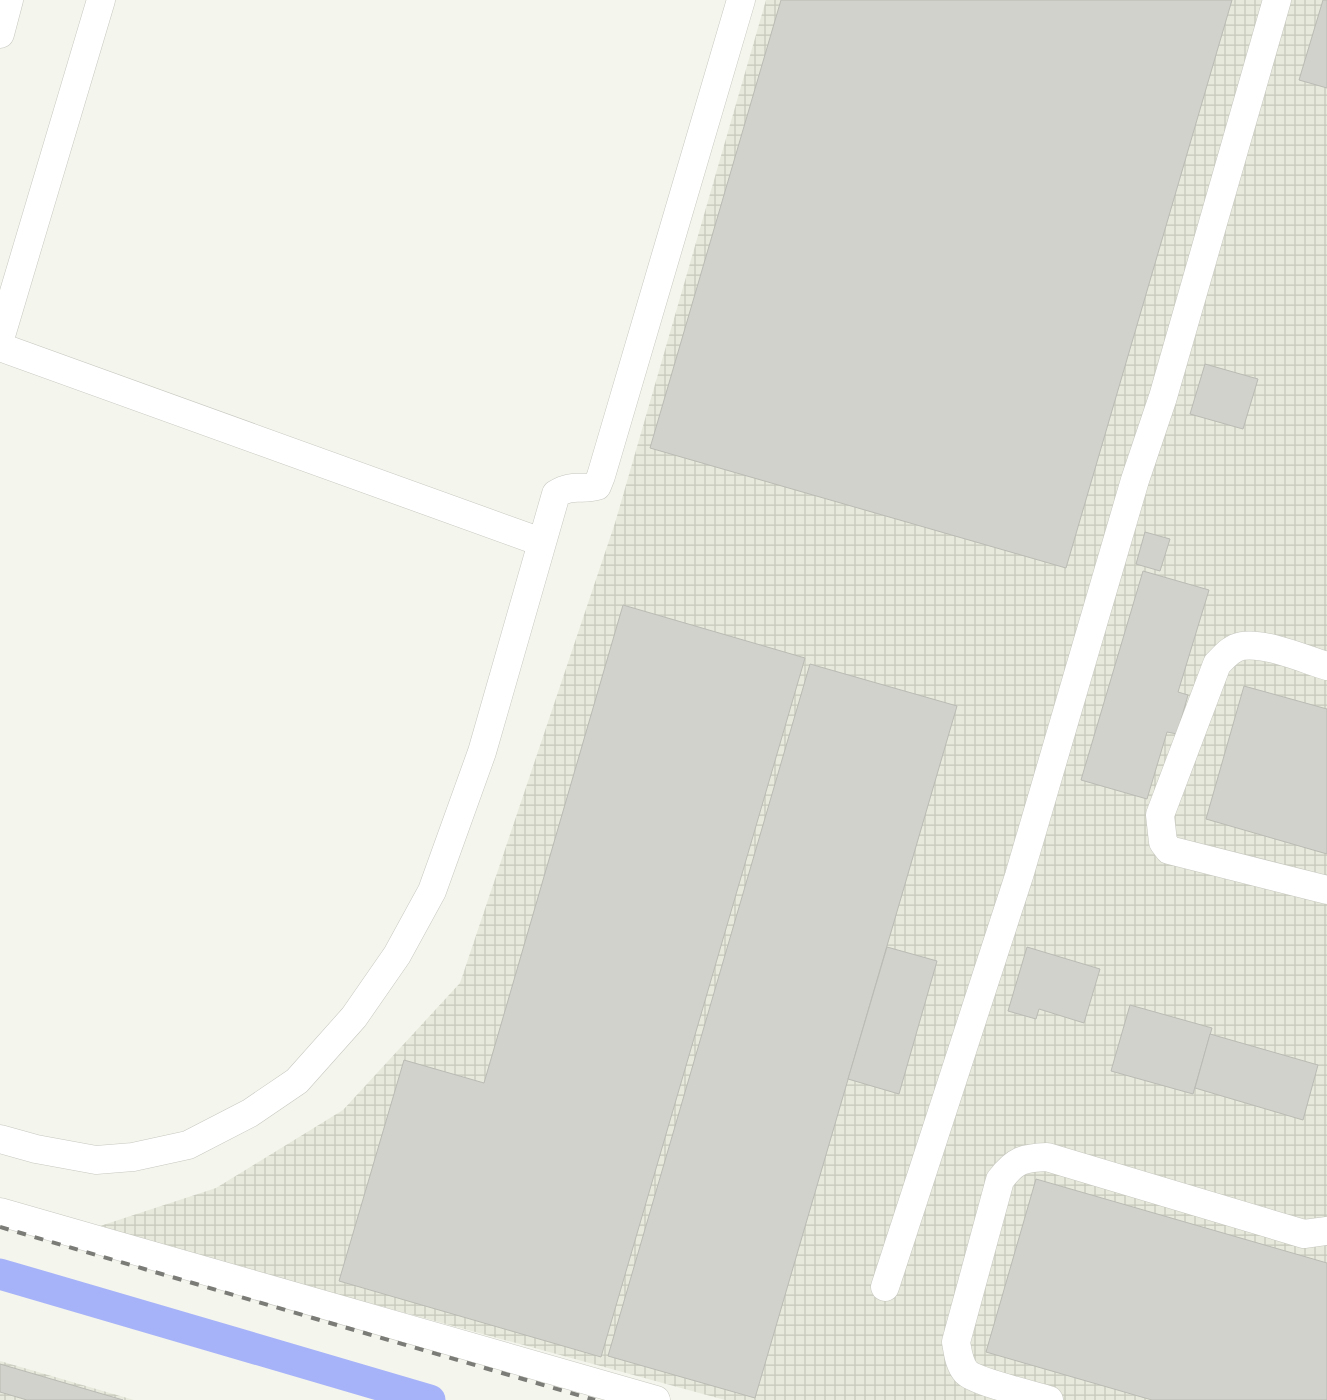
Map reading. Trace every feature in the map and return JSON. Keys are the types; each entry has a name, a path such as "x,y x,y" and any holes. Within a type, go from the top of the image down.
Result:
{"street":[{"path":"0,34 9,0"},
{"path":"0,339 101,0"},
{"path":"0,1139 96,1160 133,1157 188,1144 250,1113 297,1081 354,1017 397,955 432,891 482,752 556,494 566,487 590,488 597,486 601,476 741,0"},
{"path":"885,1287 1019,876 1135,480 1163,396 1277,0"},
{"path":"0,347 541,542"},
{"path":"1327,666 1257,646 1241,646 1229,652 1217,664 1160,815 1163,842 1169,850 1327,890"},
{"path":"1049,1400 980,1379 967,1373 958,1358 956,1342 1000,1180 1012,1165 1027,1158 1047,1157 1304,1234 1327,1231"},
{"path":"0,1212 656,1400"}],"shaded area":[{"path":"766,0 1327,0 1327,1400 725,1400 94,1228 216,1188 343,1110 460,983 615,523"},
{"path":"0,1361 134,1400 0,1400"}],"building":[{"path":"781,0 1232,0 1066,568 650,448"},
{"path":"1323,0 1327,0 1327,88 1299,80"},
{"path":"1205,364 1258,379 1243,429 1190,414"},
{"path":"1145,532 1170,539 1160,571 1136,564"},
{"path":"1143,571 1209,590 1178,692 1188,695 1177,734 1167,732 1147,799 1081,780"},
{"path":"623,605 805,658 601,1357 339,1281 404,1060 484,1083"},
{"path":"810,664 957,706 755,1398 608,1356"},
{"path":"1244,686 1327,709 1327,854 1206,819"},
{"path":"887,947 937,961 899,1094 848,1079"},
{"path":"1027,947 1100,969 1084,1023 1039,1009 1036,1019 1008,1011"},
{"path":"1130,1005 1212,1028 1193,1094 1111,1071"},
{"path":"1210,1034 1318,1065 1303,1120 1195,1088"},
{"path":"1036,1179 1327,1263 1327,1400 1152,1400 986,1352"},
{"path":"0,1364 123,1400 27,1400 0,1392"}],"waterway":[{"path":"0,1274 430,1400"}],"railway":[{"path":"0,1227 595,1400"}]}
